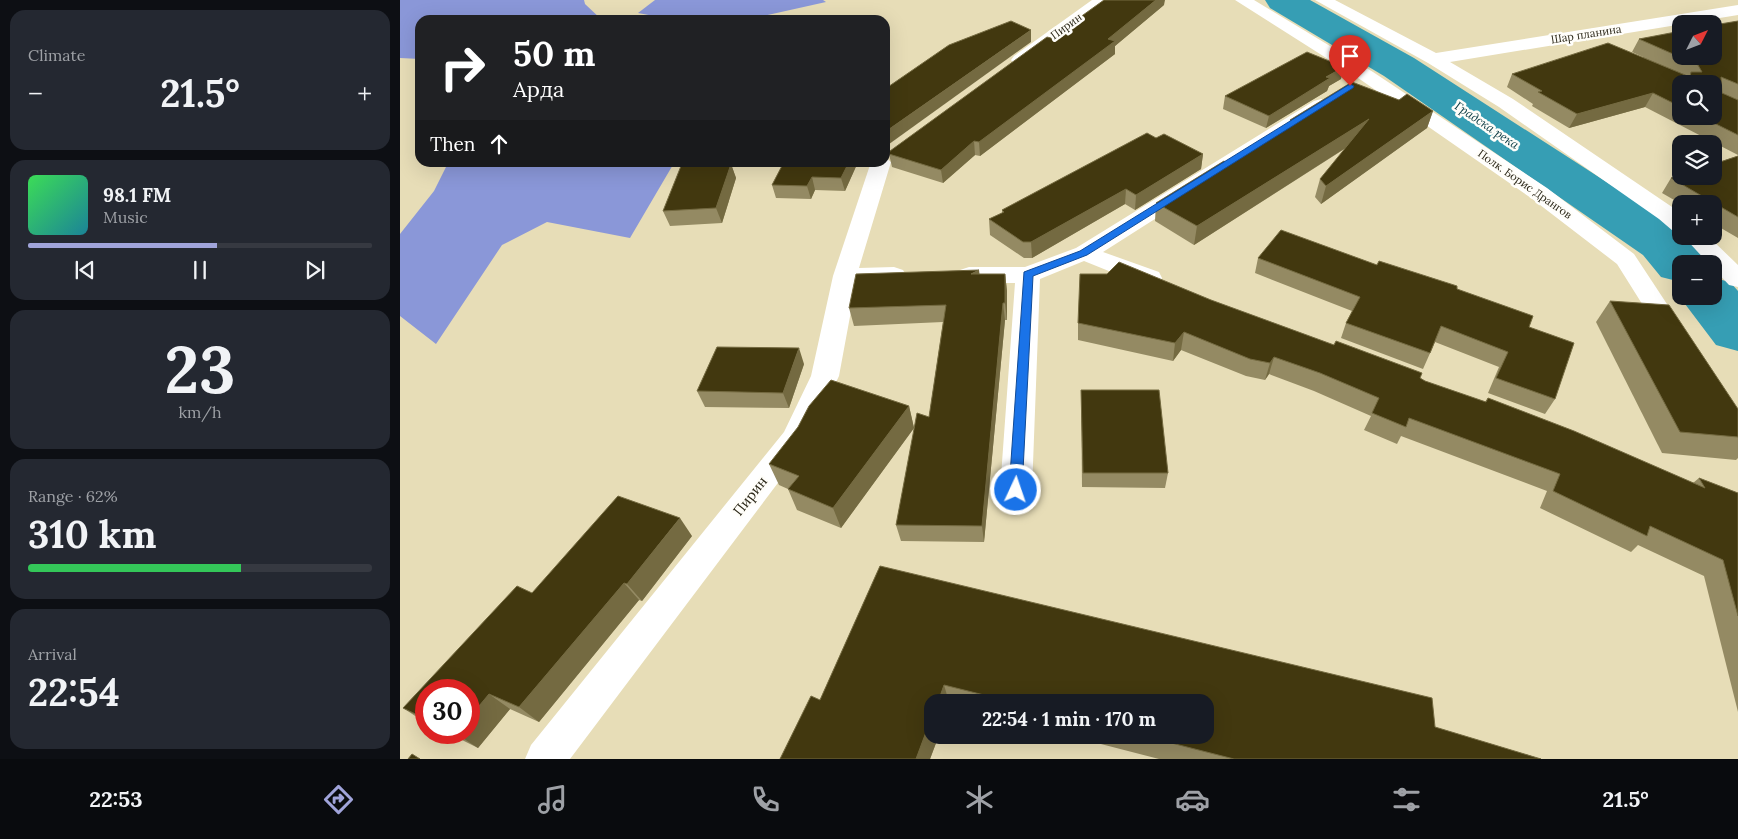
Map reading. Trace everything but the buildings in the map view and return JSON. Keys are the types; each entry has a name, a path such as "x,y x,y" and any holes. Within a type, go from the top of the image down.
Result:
{"street":[{"name":"Пирин","path":"1007,69 1102,0"},
{"name":"Полк. Борис Дрангов","path":"1244,0 1351,86 1539,193 1626,259 1685,352"},
{"path":"1322,0 1434,59 1556,137 1672,220"},
{"path":"1701,0 1735,12"},
{"name":"Шар планина","path":"1434,59 1735,12"},
{"path":"1457,74 1486,69"},
{"path":"845,276 1028,274 1084,253 1351,86"},
{"name":"Пирин","path":"545,759 795,439 825,376 845,276 883,167"},
{"path":"1703,245 1738,279"},
{"path":"1084,253 1177,288"},
{"path":"1016,490 1028,274"}],"shaded area":[{"path":"400,0 584,0 585,4 597,15 415,15 415,59 400,58"},
{"path":"655,0 823,0 826,2 768,15 649,15 638,13"},
{"path":"446,167 672,167 630,238 547,222 502,245 436,344 400,316 400,234 434,191"}],"waterway":[{"name":"Градска река","path":"1283,0 1399,67 1663,243 1673,255"},
{"name":"Градска река","path":"1717,305 1738,330"}],"route":[{"path":"1016,490 1028,274 1084,253 1350,86"}]}
